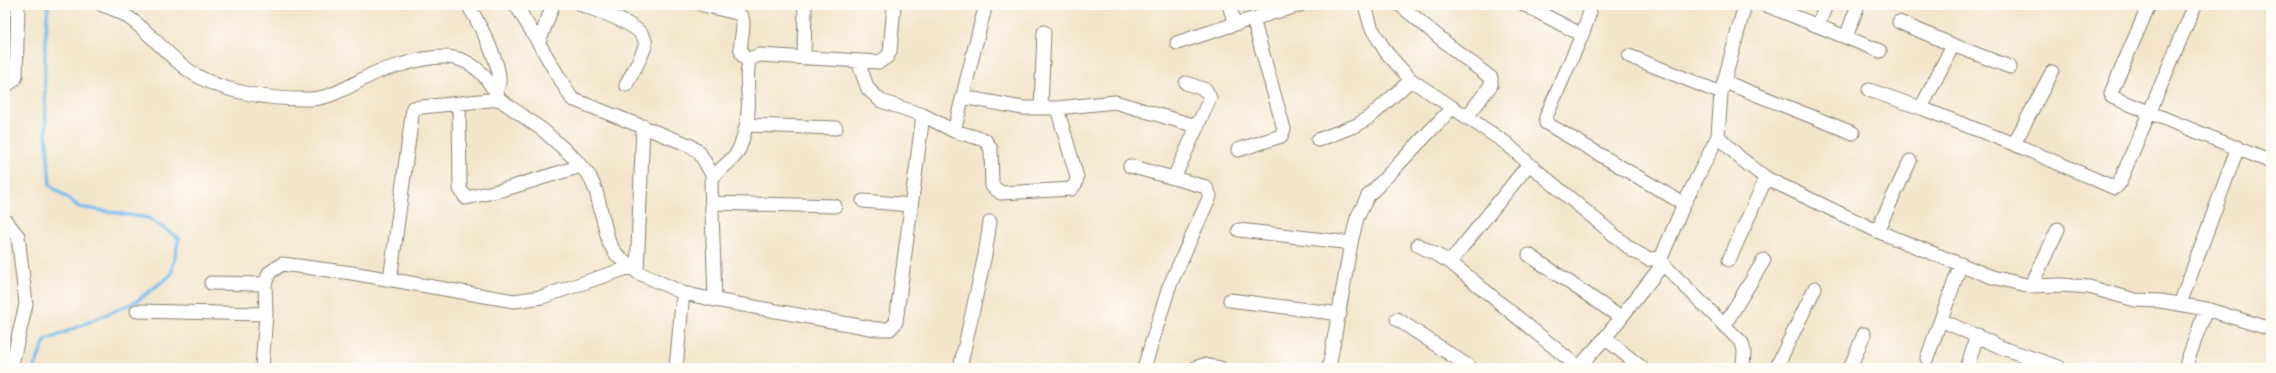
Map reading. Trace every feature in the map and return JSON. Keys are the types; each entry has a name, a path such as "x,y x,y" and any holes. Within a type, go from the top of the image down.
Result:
{"street":[{"path":"5,87 15,79 16,75 18,5"},
{"path":"102,5 110,7 135,24 190,72 232,90 293,99 313,99 325,97 376,72 416,60 447,57 468,62 478,68 497,94 544,131 581,166 590,177 596,191 609,243 616,254 634,270 683,293 876,329 890,329 896,322 923,115"},
{"path":"468,5 489,43 500,79 497,94"},
{"path":"516,5 572,99 695,148 703,157 713,176"},
{"path":"539,42 553,5"},
{"path":"582,5 636,27 643,36 645,46 626,85"},
{"path":"703,5 737,13 742,17 740,52 743,58 749,62"},
{"path":"804,58 805,5"},
{"path":"715,300 711,182 713,176 735,157 747,125 750,59 759,55 858,62 879,62 887,57 891,47 894,5"},
{"path":"954,131 964,97 966,75 986,5"},
{"path":"1229,5 1235,24"},
{"path":"1177,42 1300,5"},
{"path":"1365,5 1371,27 1386,52 1411,80 1466,118 1506,143 1632,250 1648,258 1662,261 1742,342 1744,351 1743,368"},
{"path":"1400,5 1491,78 1491,85 1466,118"},
{"path":"1525,5 1582,35"},
{"path":"1418,245 1450,262 1578,368 1605,338 1662,261 1684,204 1718,136 1723,88 1744,5"},
{"path":"1766,5 1880,51"},
{"path":"1818,25 1826,5"},
{"path":"1846,37 1858,5"},
{"path":"2150,5 2110,93 2113,98 2151,111 2271,162"},
{"path":"1869,90 2014,144 2115,188 2119,184 2151,111 2194,5"},
{"path":"1590,12 1582,35 1546,117 1547,124 1684,204"},
{"path":"1238,150 1281,136 1284,129 1253,19"},
{"path":"1899,22 2010,67"},
{"path":"1041,108 1044,32"},
{"path":"1920,108 1953,44"},
{"path":"1629,56 1853,133"},
{"path":"858,62 864,80 874,96 881,101 923,115 954,131 988,142 990,149 991,181 994,190 998,192 1071,189 1076,183 1076,177 1057,108"},
{"path":"2014,144 2052,72"},
{"path":"1318,140 1357,125 1371,116 1411,80"},
{"path":"1174,178 1196,126 1209,101 1209,94 1206,90 1186,83"},
{"path":"390,280 412,110 417,106 459,104 497,94"},
{"path":"964,97 1024,108 1057,108 1115,102 1196,126"},
{"path":"459,104 460,189 466,198 502,190 581,166"},
{"path":"1329,368 1340,314 1351,243 1357,218 1368,196 1452,108"},
{"path":"747,125 836,128"},
{"path":"634,270 643,126"},
{"path":"1718,136 1740,158 1766,178 1877,231 1992,277 2031,286 2061,284 2089,287 2135,300 2161,301 2180,304 2271,329"},
{"path":"2180,304 2238,147"},
{"path":"1877,231 1910,161"},
{"path":"1450,262 1529,164"},
{"path":"1130,166 1206,187 1210,196 1169,287 1144,368"},
{"path":"1729,260 1766,178"},
{"path":"863,201 911,205"},
{"path":"712,203 835,206"},
{"path":"5,220 10,230 18,236 26,304 11,368"},
{"path":"960,368 985,255 990,222"},
{"path":"2031,286 2058,229"},
{"path":"1239,230 1351,243"},
{"path":"1529,255 1620,317"},
{"path":"1725,324 1764,260"},
{"path":"262,368 266,314 265,284 269,273 282,264 390,280 499,300 520,301 542,297 634,270"},
{"path":"1928,358 1961,264"},
{"path":"211,283 265,284"},
{"path":"1776,368 1815,288"},
{"path":"676,368 683,293"},
{"path":"1230,300 1340,314"},
{"path":"137,310 266,314"},
{"path":"2187,362 2206,310"},
{"path":"1397,319 1472,368"},
{"path":"1941,320 2005,348 2059,367"},
{"path":"1850,368 1864,334"},
{"path":"1967,368 1977,335"},
{"path":"1605,338 1642,368"},
{"path":"1195,368 1203,365 1220,368"}],"waterway":[{"path":"34,368 45,341 137,301 171,275 179,238 148,218 79,207 50,185 45,95 45,51 48,5"}]}
